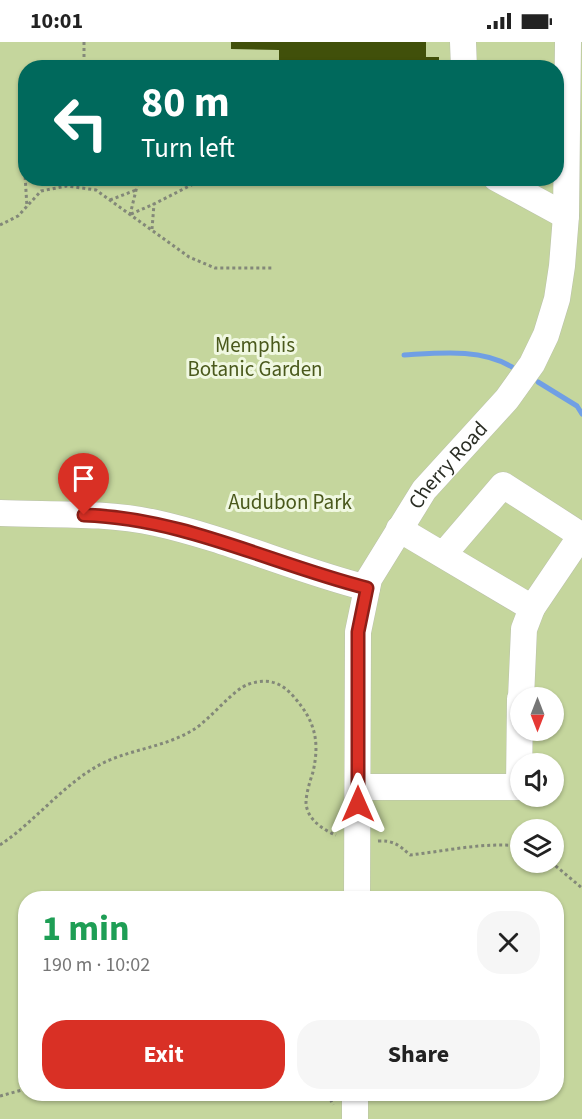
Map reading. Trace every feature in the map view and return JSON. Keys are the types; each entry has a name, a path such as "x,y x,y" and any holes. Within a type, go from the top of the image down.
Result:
{"street":[{"path":"463,42 464,60"},
{"name":"Cherry Road","path":"357,891 358,632 369,579 424,490 507,399 532,364 546,335 557,299 566,216 568,42"},
{"path":"511,186 566,216"},
{"path":"443,555 503,485 576,532 576,543 532,608 524,629 521,687"},
{"path":"0,513 105,516 156,523 224,542 330,578 367,588"},
{"path":"399,529 532,608"},
{"path":"358,787 519,787 520,741"},
{"path":"355,1101 355,1119"}],"path":[{"path":"84,42 84,60"},
{"path":"26,186 27,207"},
{"path":"0,225 18,216 41,191 67,186 96,190 189,257 215,268 274,268"},
{"path":"130,214 138,186"},
{"path":"130,214 189,186"},
{"path":"110,200 138,189"},
{"path":"152,231 154,204"},
{"path":"0,845 19,832 63,790 104,763 183,736 201,725 247,684 269,680 285,687 305,711 314,728 315,762 306,804 311,817 320,826 332,834 347,839 389,840 398,844 410,855 477,846 510,845"},
{"path":"564,873 582,888"},
{"path":"0,1096 18,1091"}],"green space":[{"name":"Audubon Park","path":"0,42 582,42 582,1119 0,1119"}],"building":[{"path":"231,42 426,42 426,57 439,57 439,60 279,60 279,50 231,49"}],"waterway":[{"path":"404,355 473,354 500,361 512,367"},
{"path":"538,382 577,406 582,414"}],"route":[{"path":"84,515 156,523 224,542 341,582 367,588 358,632 358,804"}],"park label":[{"name":"Memphis Botanic Garden","path":"255,357"}]}
